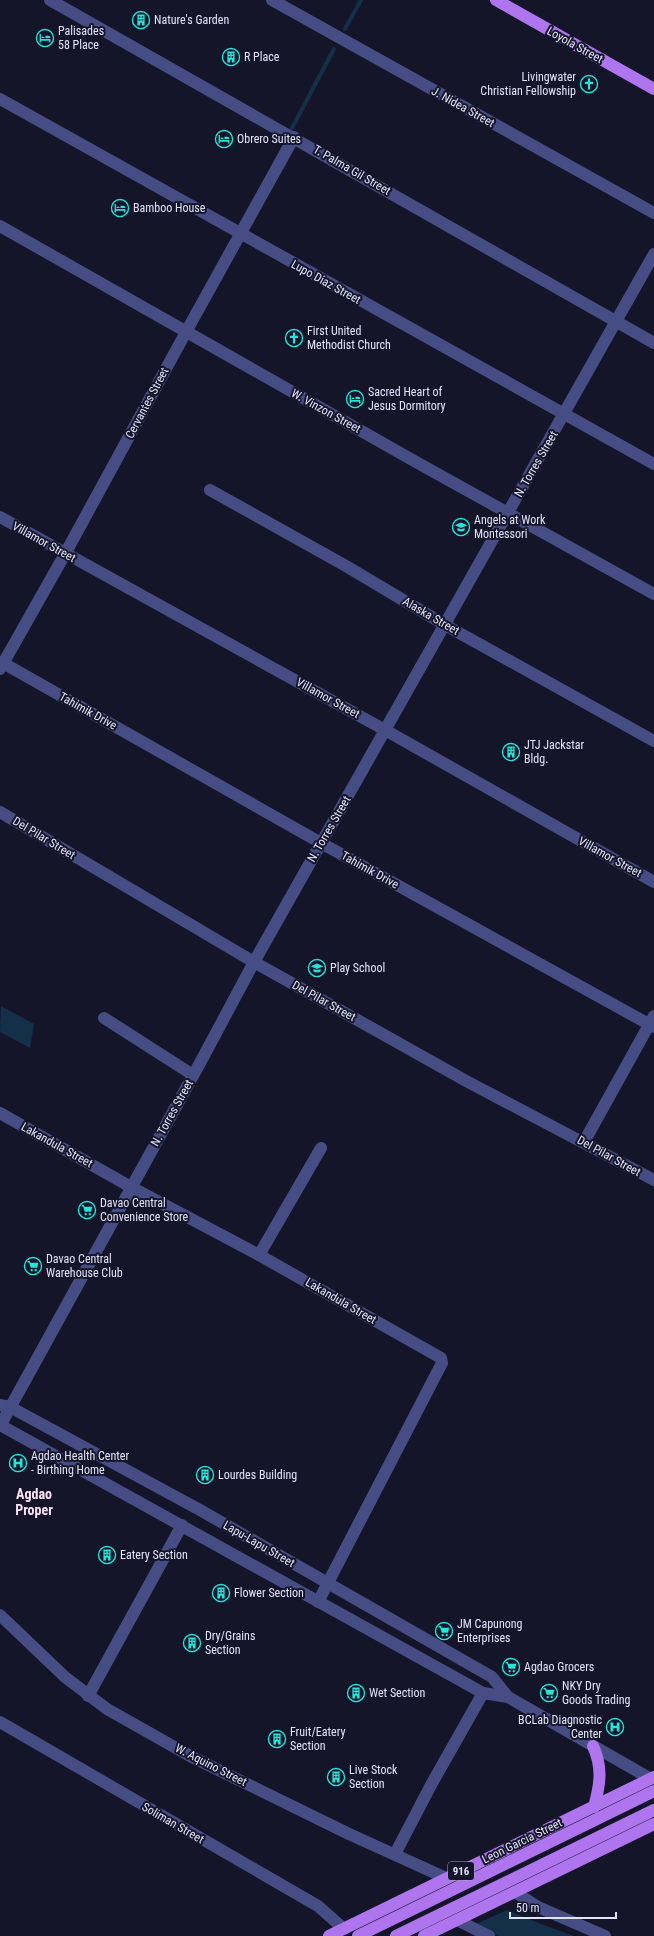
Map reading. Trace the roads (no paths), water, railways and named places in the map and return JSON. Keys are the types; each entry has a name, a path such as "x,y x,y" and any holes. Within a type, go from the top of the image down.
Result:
{"main road":[{"name":"Loyola Street","path":"496,0 654,89"},
{"path":"593,1746 598,1756 601,1772 599,1790 594,1807"},
{"name":"Leon Garcia Street","path":"329,1936 653,1777"},
{"path":"358,1936 654,1791"},
{"path":"396,1936 654,1810"},
{"path":"424,1936 654,1824"}],"street":[{"name":"T. Palma Gil Street","path":"50,0 294,137 654,343"},
{"name":"J. Nidea Street","path":"272,0 654,213"},
{"name":"Lupo Diaz Street","path":"0,99 654,464"},
{"name":"Cervantes Street","path":"2,666 294,137"},
{"name":"W. Vinzon Street","path":"0,226 654,594"},
{"name":"N. Torres Street","path":"0,1425 5,1406 131,1187 254,962 565,414 615,320 654,254"},
{"name":"Alaska Street","path":"210,490 340,562 445,625 654,741"},
{"name":"Villamor Street","path":"0,517 385,730 654,882"},
{"name":"Tahimik Drive","path":"2,666 321,843 652,1022"},
{"name":"Del Pilar Street","path":"0,812 254,962 468,1082 654,1180"},
{"path":"104,1018 193,1075"},
{"path":"584,1142 652,1022"},
{"name":"Lakandula Street","path":"0,1113 131,1187 259,1255 441,1358 442,1363 318,1602"},
{"path":"259,1255 322,1148"},
{"name":"Lapu-Lapu Street","path":"5,1406 328,1583 492,1677 508,1697"},
{"name":"Lapu-Lapu Street","path":"0,1425 483,1693 508,1697 593,1746 653,1777"},
{"path":"88,1696 182,1525"},
{"name":"W. Aquino Street","path":"0,1615 65,1677 107,1710 192,1757 349,1834 446,1878"},
{"path":"394,1854 483,1693"},
{"name":"Soliman Street","path":"0,1722 318,1906 344,1929"},
{"path":"515,1892 538,1907 605,1936"},
{"path":"457,1920 489,1936"}],"water":[{"path":"1,1006 34,1024 30,1048 0,1032"},
{"path":"507,1910 574,1936 498,1936 476,1924"}],"waterway":[{"path":"345,29 361,0"},
{"path":"292,128 334,49"}],"place":[{"name":"Nature's Garden","path":"141,20"},
{"name":"Palisades 58 Place","path":"45,38"},
{"name":"R Place","path":"231,57"},
{"name":"Livingwater Christian Fellowship","path":"589,84"},
{"name":"Obrero Suites","path":"224,139"},
{"name":"Bamboo House","path":"120,208"},
{"name":"First United Methodist Church","path":"294,338"},
{"name":"Sacred Heart of Jesus Dormitory","path":"355,399"},
{"name":"Angels at Work Montessori","path":"461,527"},
{"name":"JTJ Jackstar Bldg.","path":"511,752"},
{"name":"Play School","path":"317,968"},
{"name":"Davao Central Convenience Store","path":"87,1210"},
{"name":"Davao Central Warehouse Club","path":"33,1266"},
{"name":"Agdao Health Center - Birthing Home","path":"18,1463"},
{"name":"Lourdes Building","path":"205,1475"},
{"name":"Eatery Section","path":"107,1555"},
{"name":"Flower Section","path":"221,1593"},
{"name":"JM Capunong Enterprises","path":"444,1631"},
{"name":"Dry/Grains Section","path":"192,1643"},
{"name":"Agdao Grocers","path":"511,1667"},
{"name":"Wet Section","path":"356,1693"},
{"name":"NKY Dry Goods Trading","path":"549,1693"},
{"name":"BCLab Diagnostic Center","path":"615,1727"},
{"name":"Fruit/Eatery Section","path":"277,1739"},
{"name":"Live Stock Section","path":"336,1777"}],"district":[{"name":"Agdao Proper","path":"34,1502"}]}
